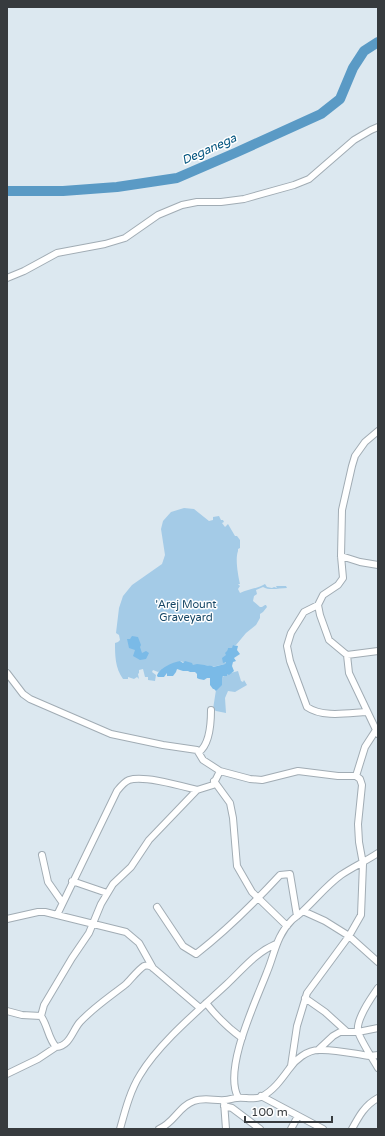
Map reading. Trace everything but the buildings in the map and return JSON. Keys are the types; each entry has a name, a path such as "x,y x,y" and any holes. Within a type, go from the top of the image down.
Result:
{"street":[{"path":"7,278 24,271 57,253 105,244 124,238 158,215 182,206 198,202 221,202 244,199 294,185 308,179 354,140 378,127"},
{"path":"367,712 330,713 312,710 307,707 290,661 287,646 291,633 304,612 318,605 324,594 341,582 343,572 341,556 342,510 352,466 355,456 365,442 378,431"},
{"path":"341,556 360,562 378,565"},
{"path":"318,605 329,640 347,656 349,673 377,732 365,747 356,776"},
{"path":"347,656 378,651"},
{"path":"7,673 23,694 30,699 111,734 164,745 193,749 199,752 204,760 220,771 256,780 262,780 298,771 338,776 356,776 360,779 362,786 358,824 359,842 363,864 361,915 349,936 307,993 297,1026 291,1066"},
{"path":"199,752 203,749 206,743 211,710"},
{"path":"57,915 72,881 117,791 122,785 133,779 154,780 197,790 211,786 220,771"},
{"path":"214,781 230,803 233,818 237,866 248,885 258,898 287,926"},
{"path":"56,1047 49,1037 41,1016 44,1005 65,969 89,933 100,904 113,884 131,867 149,840 197,790"},
{"path":"378,853 363,864 342,875 287,926 276,944 271,964 242,1038 234,1070 235,1092 238,1097 244,1099 261,1096 276,1086 291,1066 306,1054 318,1050 333,1036 340,1032 358,1032 378,1028"},
{"path":"42,855 48,882 62,902"},
{"path":"157,907 183,946 196,954 258,898 280,875 290,874 297,916"},
{"path":"72,881 107,893"},
{"path":"303,911 325,921 349,936 378,962"},
{"path":"7,919 38,912 57,915 126,932 139,943 153,968 200,1008"},
{"path":"120,1129 124,1111 140,1074 168,1040 250,960 266,948 276,944"},
{"path":"7,1074 38,1059 56,1047 66,1045 80,1022 105,999 127,983 144,966 153,968"},
{"path":"378,988 367,1005 359,1024 358,1032 378,1068"},
{"path":"305,998 325,1012 346,1031"},
{"path":"206,1003 219,1020 242,1038"},
{"path":"7,1011 22,1015 41,1016"},
{"path":"318,1050 370,1056 378,1055"},
{"path":"261,1096 323,1129"},
{"path":"224,1103 238,1097"},
{"path":"352,1129 363,1109 378,1098"},
{"path":"159,1129 168,1124 187,1104 205,1099 224,1103 260,1129"},
{"path":"224,1103 226,1129"},
{"path":"291,1129 298,1116"}],"green space":[{"name":"'Arej Mount Graveyard","path":"184,508 194,509 209,521 213,520 213,517 219,516 221,520 223,520 224,522 222,523 225,527 228,524 235,536 237,536 240,540 240,548 238,549 237,558 240,584 238,584 240,586 238,589 240,593 265,584 267,587 272,588 277,588 276,586 286,586 287,588 272,589 263,587 256,590 257,594 254,596 253,601 260,607 266,605 267,607 260,614 260,618 256,625 246,633 236,645 233,645 233,648 228,648 225,664 212,667 207,665 193,665 180,661 158,672 153,670 152,672 156,675 155,681 148,680 148,677 145,677 143,669 139,670 139,679 137,677 134,679 128,677 128,679 123,679 120,675 115,657 115,643 120,640 119,635 116,633 119,608 123,596 132,585 162,564 165,555 161,529 163,521 171,512"},
{"path":"238,671 241,681 243,682 244,680 247,685 235,692 228,691 225,698 226,713 216,711 213,709 216,690 222,680 221,678 227,674"}],"shaded area":[{"path":"132,636 138,637 142,653 146,651 149,653 146,659 140,660 133,656 135,650 129,648 127,639 130,639"},
{"path":"233,645 238,646 237,650 240,654 234,658 236,661 233,662 232,666 234,671 229,675 227,674 227,676 223,676 222,685 216,691 210,685 210,678 204,680 199,679 197,678 197,674 195,672 177,669 173,676 167,676 167,673 164,677 157,676 163,668 180,661 183,663 185,661 192,663 193,665 197,664 213,667 225,664 226,662 223,663 222,658 226,655 225,653 228,648 232,648"}],"waterway":[{"name":"Deganega","path":"7,191 63,191 117,187 177,178 321,114 340,99 353,68 364,51 378,42"}]}
